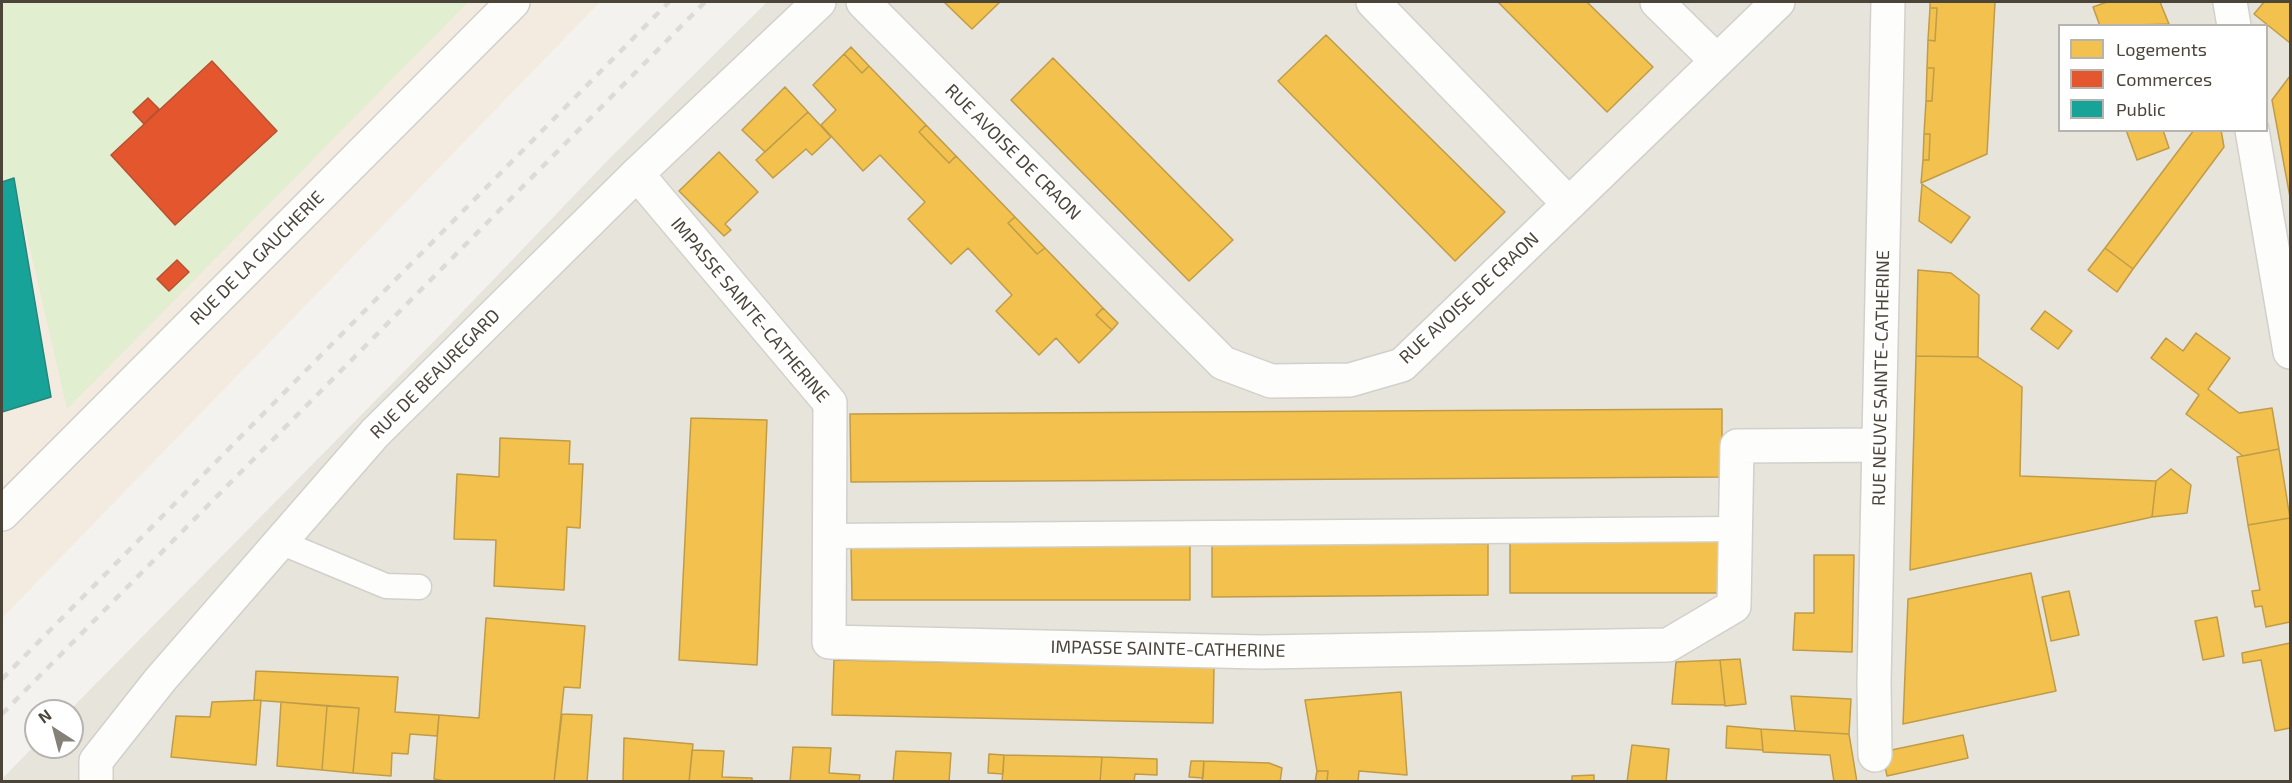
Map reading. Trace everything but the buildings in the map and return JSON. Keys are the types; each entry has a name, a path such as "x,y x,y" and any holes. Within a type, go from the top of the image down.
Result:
{"street":[{"name":"RUE DE LA GAUCHERIE","path":"2,514 513,2"},
{"name":"RUE DE BEAUREGARD","path":"96,782 96,761 160,680 375,433 637,174 819,2"},
{"name":"RUE AVOISE DE CRAON","path":"863,2 1223,363 1271,381 1350,380 1402,365 1778,2"},
{"path":"1373,2 1569,204"},
{"path":"1657,2 1717,61"},
{"name":"RUE NEUVE SAINTE-CATHERINE","path":"1875,755 1874,671 1888,2"},
{"path":"2230,2 2234,24"},
{"path":"2252,132 2290,352"},
{"name":"IMPASSE SAINTE-CATHERINE","path":"637,174 830,403 829,642 1261,652 1668,645 1734,606 1737,446 1880,445"}],"lane":[{"path":"829,536 1736,529"},
{"path":"280,542 386,586 419,587"}],"shaded area":[{"path":"2,2 600,2 2,618"},
{"path":"767,2 2290,2 2290,781 2,782 2,779 24,756 24,759 84,759 84,699 81,699 446,329 609,159"}],"green space":[{"path":"2,2 468,2 67,409 14,179 2,182"}],"railway":[{"path":"2,679 669,2"},
{"path":"2,714 705,2"}]}
